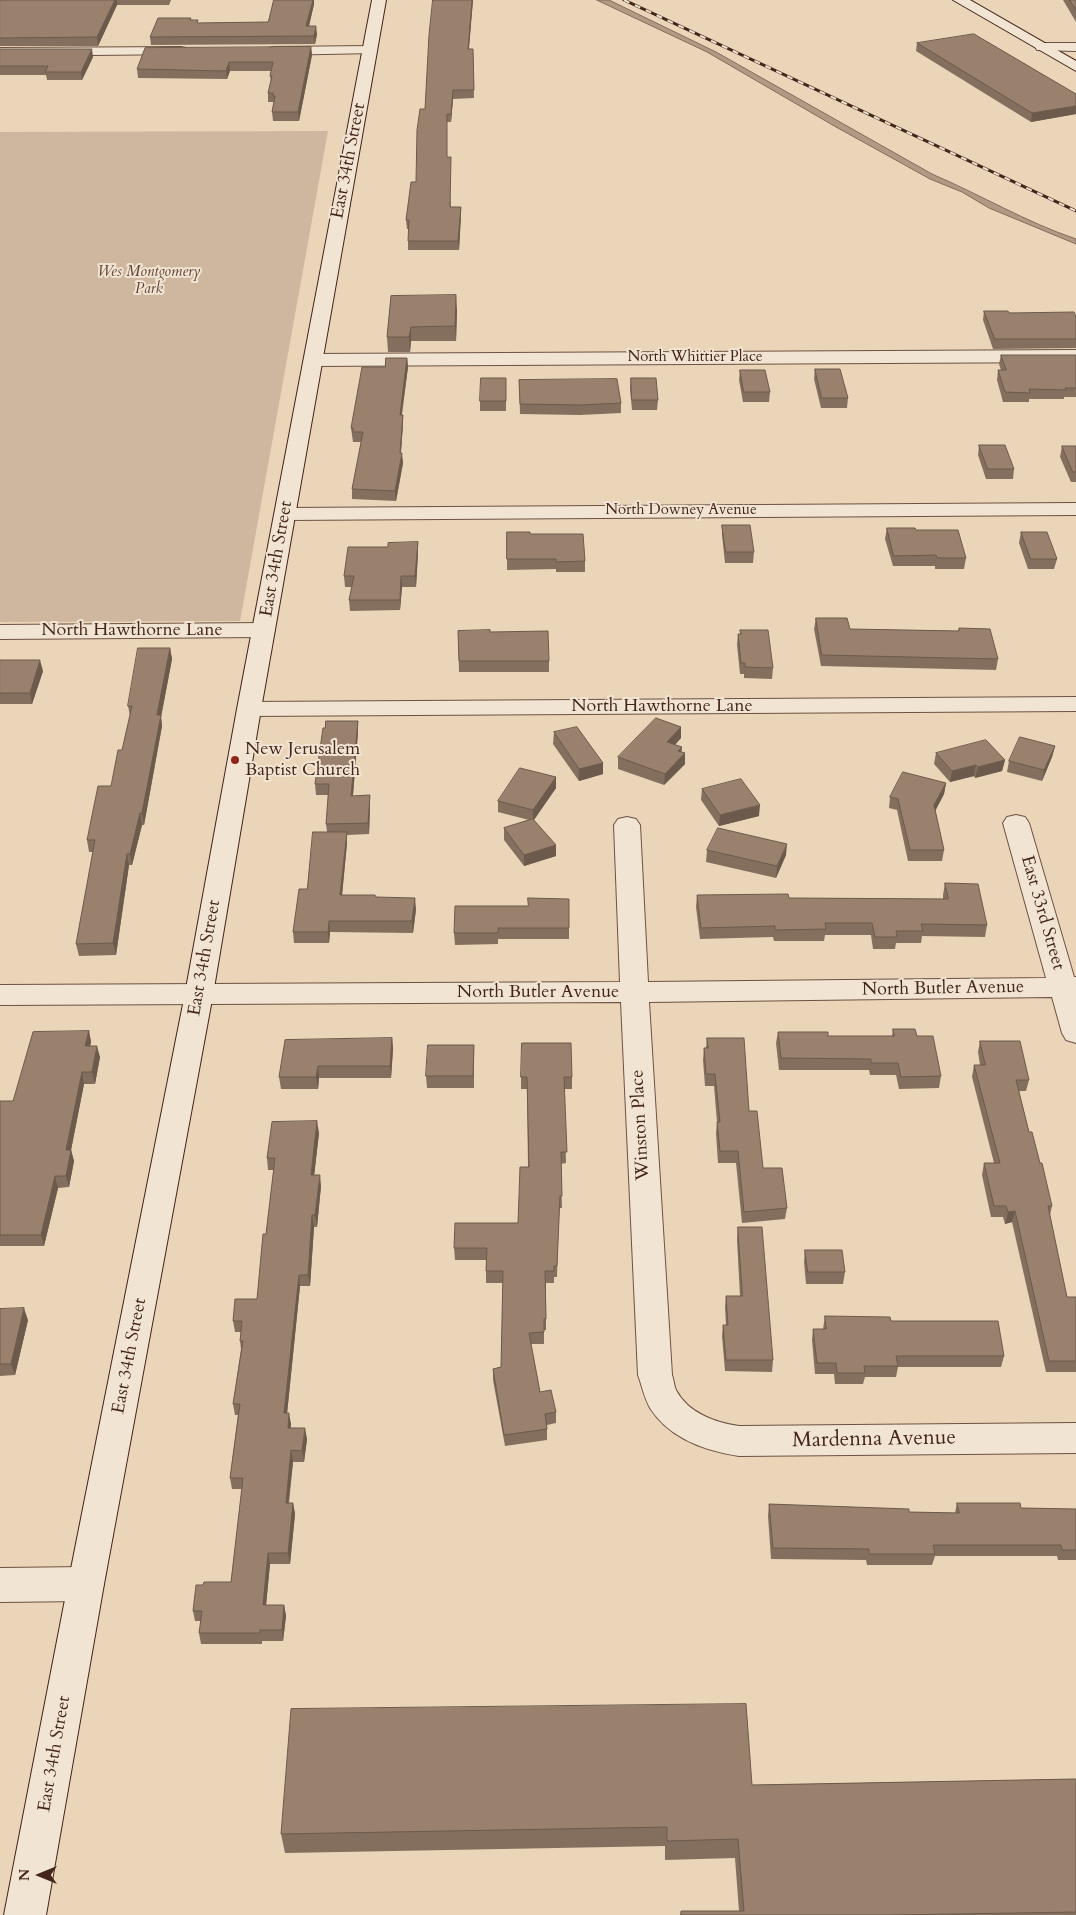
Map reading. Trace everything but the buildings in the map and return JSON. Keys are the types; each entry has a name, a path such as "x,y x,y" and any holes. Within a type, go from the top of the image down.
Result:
{"street":[{"name":"East 34th Street","path":"25,1915 86,1584 199,994 379,0"},
{"path":"960,0 1076,67"},
{"path":"1042,47 1076,47"},
{"path":"263,51 370,50"},
{"path":"0,52 195,51"},
{"name":"North Whittier Place","path":"313,360 1076,356"},
{"name":"North Downey Avenue","path":"286,514 1076,509"},
{"name":"North Hawthorne Lane","path":"0,632 264,630"},
{"name":"North Hawthorne Lane","path":"249,710 1076,704"},
{"name":"East 33rd Street","path":"1016,823 1070,987 1076,1033"},
{"name":"Winston Place","path":"627,825 636,992 640,1117 655,1375 661,1390 660,1394 678,1416"},
{"name":"North Butler Avenue","path":"0,995 636,992 1070,987"},
{"name":"Mardenna Avenue","path":"678,1416 694,1428 708,1434 739,1441 1076,1438"},
{"path":"0,1585 86,1584"}],"green space":[{"name":"Wes Montgomery Park","path":"328,131 240,621 0,622 0,132"}],"shaded area":[{"path":"597,0 609,0 716,52 932,174 1039,225 1076,239 1076,244 989,208 962,192 930,179 707,52"}],"railway":[{"path":"624,0 1076,211"}],"place":[{"name":"New Jerusalem Baptist Church","path":"235,760"}]}
